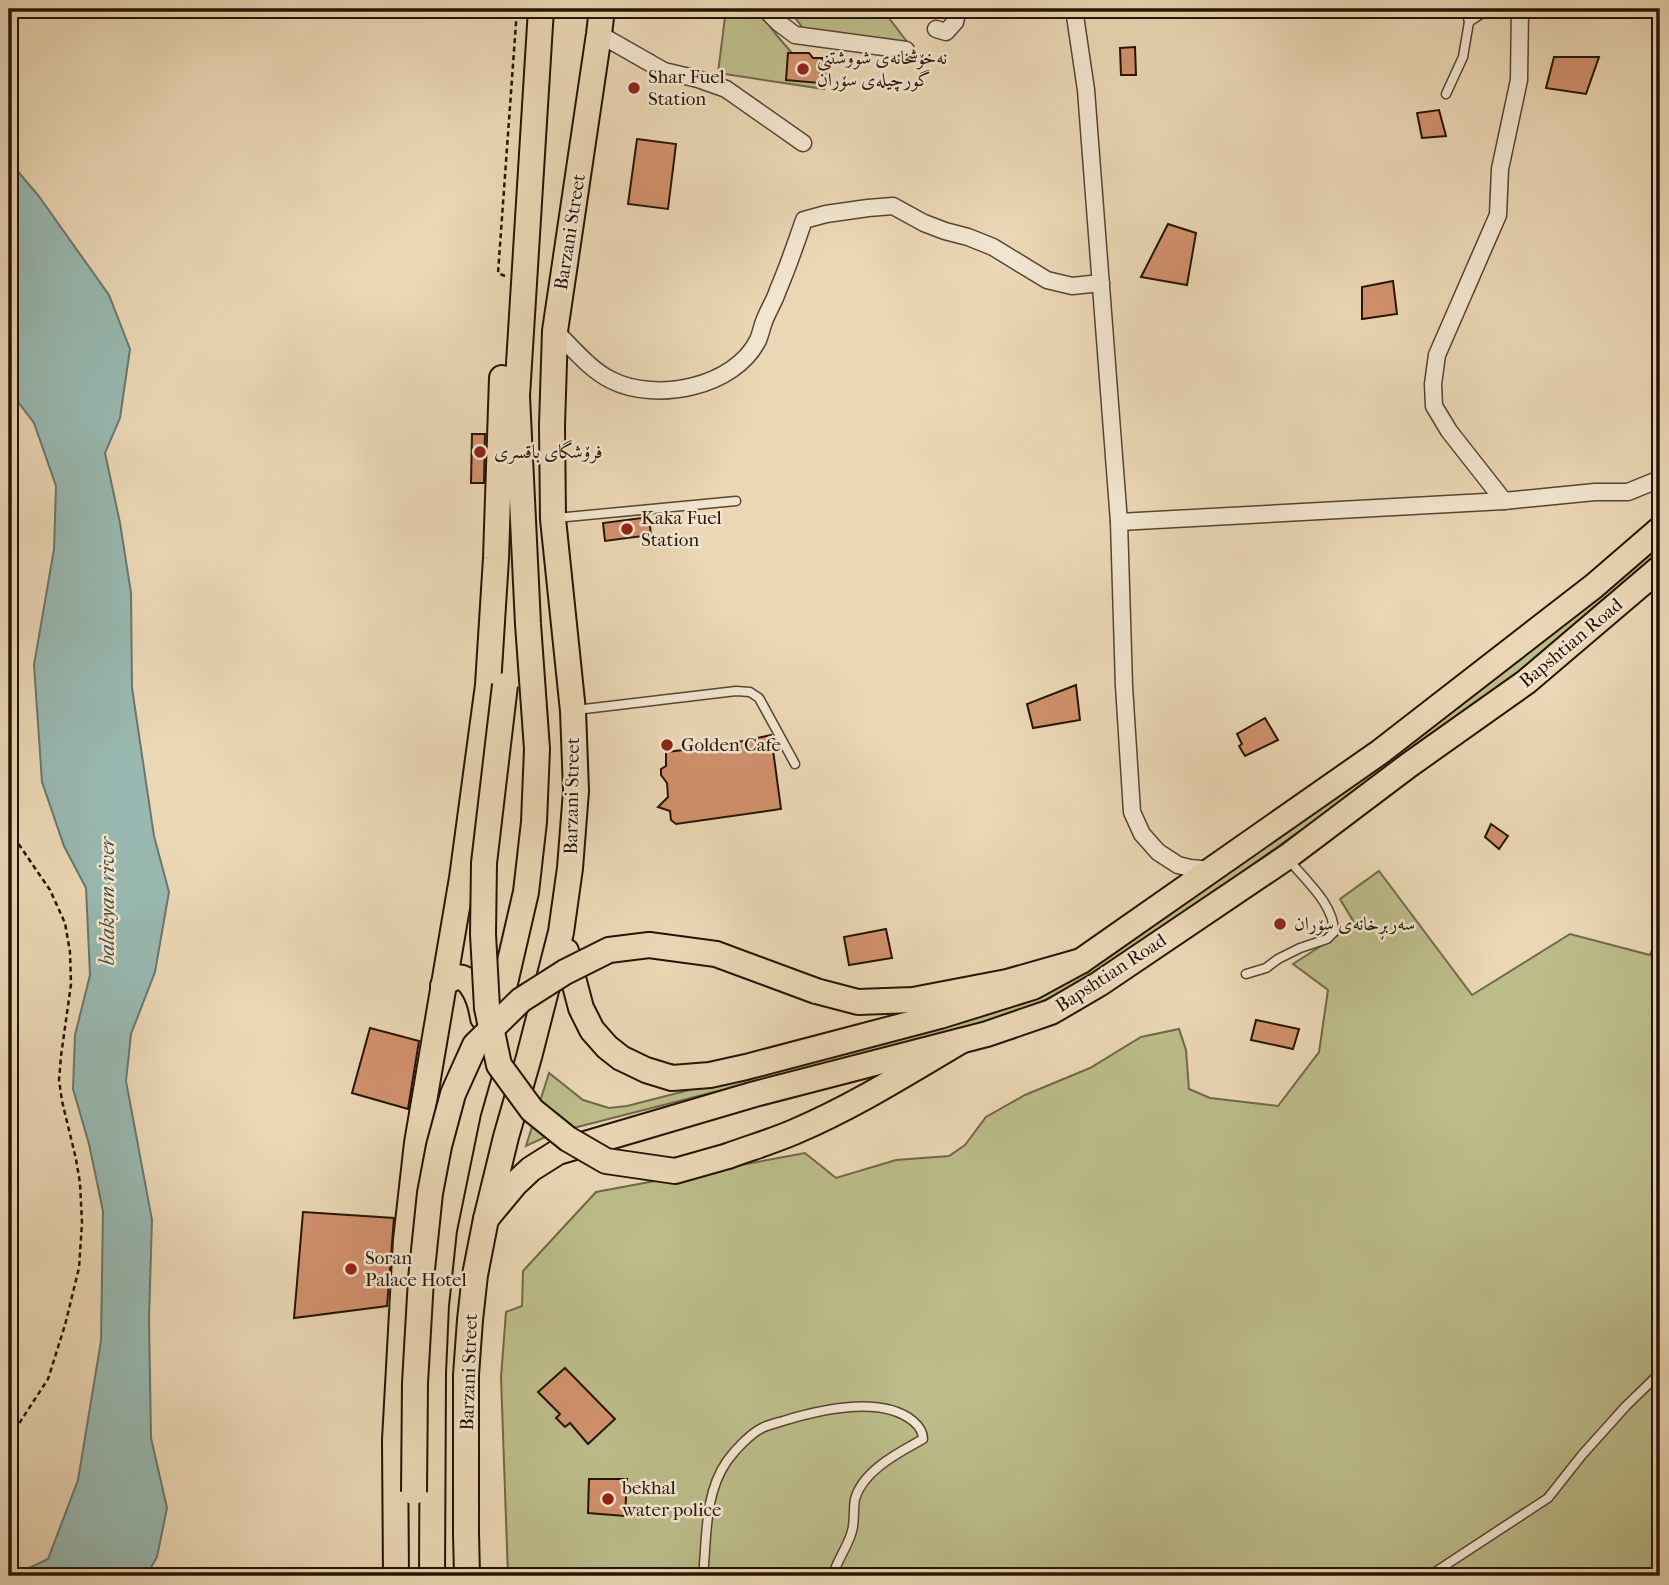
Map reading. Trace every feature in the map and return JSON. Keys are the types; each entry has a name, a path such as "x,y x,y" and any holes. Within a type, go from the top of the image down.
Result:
{"main road":[{"name":"Barzani Street","path":"432,1576 433,1373 436,1305 444,1230 468,1113 505,983 526,892 534,822 537,749 527,624 517,396 541,9"},
{"name":"Barzani Street","path":"467,1576 466,1375 475,1275 506,1137 561,932 570,868 576,792 573,711 553,519 555,331 602,9"},
{"path":"397,1576 394,1440 406,1240 417,1143 465,854 489,674 502,376 506,350 522,315"},
{"path":"517,396 505,685 484,863 483,934 487,1008 499,1065 532,1110 568,1139 606,1161 675,1171 793,1133 842,1110 961,1041"},
{"name":"Bapshtian Road","path":"561,932 581,1008 592,1030 621,1058 672,1078 710,1075 747,1067 940,1016 1033,987 1082,961 1380,752 1594,586 1660,529"},
{"name":"Bapshtian Road","path":"486,1219 531,1169 558,1152 755,1094 987,1034 1051,1012 1110,976 1286,857 1526,682 1660,568"},
{"path":"452,934 456,961 479,999 483,1039 480,1070"},
{"path":"423,1576 414,1492 416,1370 421,1279 430,1193 453,1094 475,1045 521,1000 565,972 610,950 649,945 716,954 817,991 859,1002 913,1000 1007,982 1082,961"},
{"path":"443,986 456,978 467,980 471,984"}],"street":[{"path":"765,9 795,35 906,50"},
{"path":"936,29 946,32 955,22 958,9"},
{"path":"1074,9 1086,90 1119,522 1124,686 1132,812 1142,834 1158,852 1178,865 1214,870"},
{"path":"1504,502 1449,431 1434,407 1433,384 1437,355 1498,215 1500,169 1519,80 1520,9"},
{"path":"599,34 664,71 726,89 803,143"},
{"path":"555,331 588,363 611,380 633,387 686,389 730,371 746,357 758,340 804,220 868,208 893,206 924,223 993,247 1047,280 1072,286 1101,283"},
{"path":"1119,522 1504,502 1595,492 1628,492 1660,479"}],"lane":[{"path":"1446,94 1462,57 1469,22 1466,9"},
{"path":"1469,22 1489,9"},
{"path":"553,519 736,501"},
{"path":"573,711 736,691 750,692 759,698 795,764"},
{"path":"1245,974 1266,968 1300,948 1327,939 1335,932 1329,910 1286,857"},
{"path":"1429,1576 1548,1498 1608,1425 1660,1373"},
{"path":"703,1576 708,1517 716,1485 726,1463 738,1448 762,1428 822,1411 860,1406 886,1409 905,1415 916,1423 923,1432 923,1438 879,1466 858,1490 853,1530 833,1576"}],"path":[{"path":"517,9 498,273 524,285"},
{"path":"9,830 50,890 65,923 71,952 71,984 60,1080 80,1183 82,1223 79,1268 48,1379 9,1438"}],"green space":[{"path":"726,9 755,9 807,70 826,71 824,89 718,73"},
{"path":"789,9 882,9 908,43 807,34"},
{"path":"1660,539 1660,554 1566,636 1346,802 1058,994 1031,1007 987,1022 554,1133 526,1146 549,1073 583,1100 609,1108 627,1106 973,1017 1380,763 1477,693 1592,603"},
{"path":"1379,871 1472,995 1570,934 1650,955 1660,930 1660,1576 508,1576 501,1377 506,1312 522,1306 523,1271 596,1192 805,1153 836,1178 896,1160 949,1156 965,1145 986,1117 1025,1095 1090,1068 1141,1037 1179,1029 1186,1050 1189,1089 1210,1098 1278,1106 1319,1052 1328,990 1293,964 1355,924 1340,899"}],"water":[{"name":"balakyan river","path":"9,161 38,195 109,295 130,349 120,418 105,453 131,593 132,688 154,836 169,892 155,972 131,1034 126,1081 152,1220 149,1318 151,1438 167,1508 157,1557 146,1576 12,1576 48,1559 78,1480 101,1341 103,1211 89,1144 73,1089 75,1035 90,975 86,888 64,846 42,782 34,665 54,549 56,486 34,423 9,390"}],"building":[{"path":"1135,47 1136,75 1121,75 1120,48"},
{"name":"نەخۆشخانەی شووشتنی گورچیلەی سۆران","path":"788,53 809,53 813,58 822,58 819,83 786,80"},
{"path":"1554,57 1599,57 1586,94 1546,88"},
{"path":"1439,110 1446,136 1422,138 1417,113"},
{"path":"637,139 676,144 668,209 628,204"},
{"path":"1168,224 1196,233 1187,285 1141,277"},
{"path":"1393,281 1397,314 1362,319 1362,287"},
{"path":"472,434 485,434 484,483 471,483"},
{"name":"Kaka Fuel Station","path":"649,517 651,535 605,541 603,523"},
{"path":"1076,685 1080,720 1033,728 1027,704"},
{"path":"1265,718 1278,740 1245,756 1239,746 1242,744 1237,734"},
{"path":"771,735 781,809 676,824 671,820 670,811 658,807 668,797 667,783 661,775 661,769 666,766 666,752 710,748"},
{"path":"1491,824 1508,836 1499,849 1485,837"},
{"path":"886,929 892,958 849,965 844,937"},
{"path":"1256,1020 1299,1029 1293,1049 1251,1040"},
{"path":"370,1028 419,1041 408,1109 352,1093"},
{"path":"303,1212 394,1218 387,1306 294,1318"},
{"path":"565,1368 615,1419 588,1444 570,1423 565,1427 556,1418 560,1414 538,1392"},
{"path":"589,1479 627,1479 625,1516 588,1513"}],"place":[{"name":"نەخۆشخانەی شووشتنی گورچیلەی سۆران","path":"803,69"},
{"name":"Shar Fuel Station","path":"634,88"},
{"name":"فرۆشگای باقسری","path":"480,452"},
{"name":"Kaka Fuel Station","path":"627,529"},
{"name":"Golden Cafe","path":"667,745"},
{"name":"سەربڕخانەی سۆران","path":"1280,924"},
{"name":"Soran Palace Hotel","path":"351,1269"},
{"name":"bekhal water police","path":"608,1499"}]}
